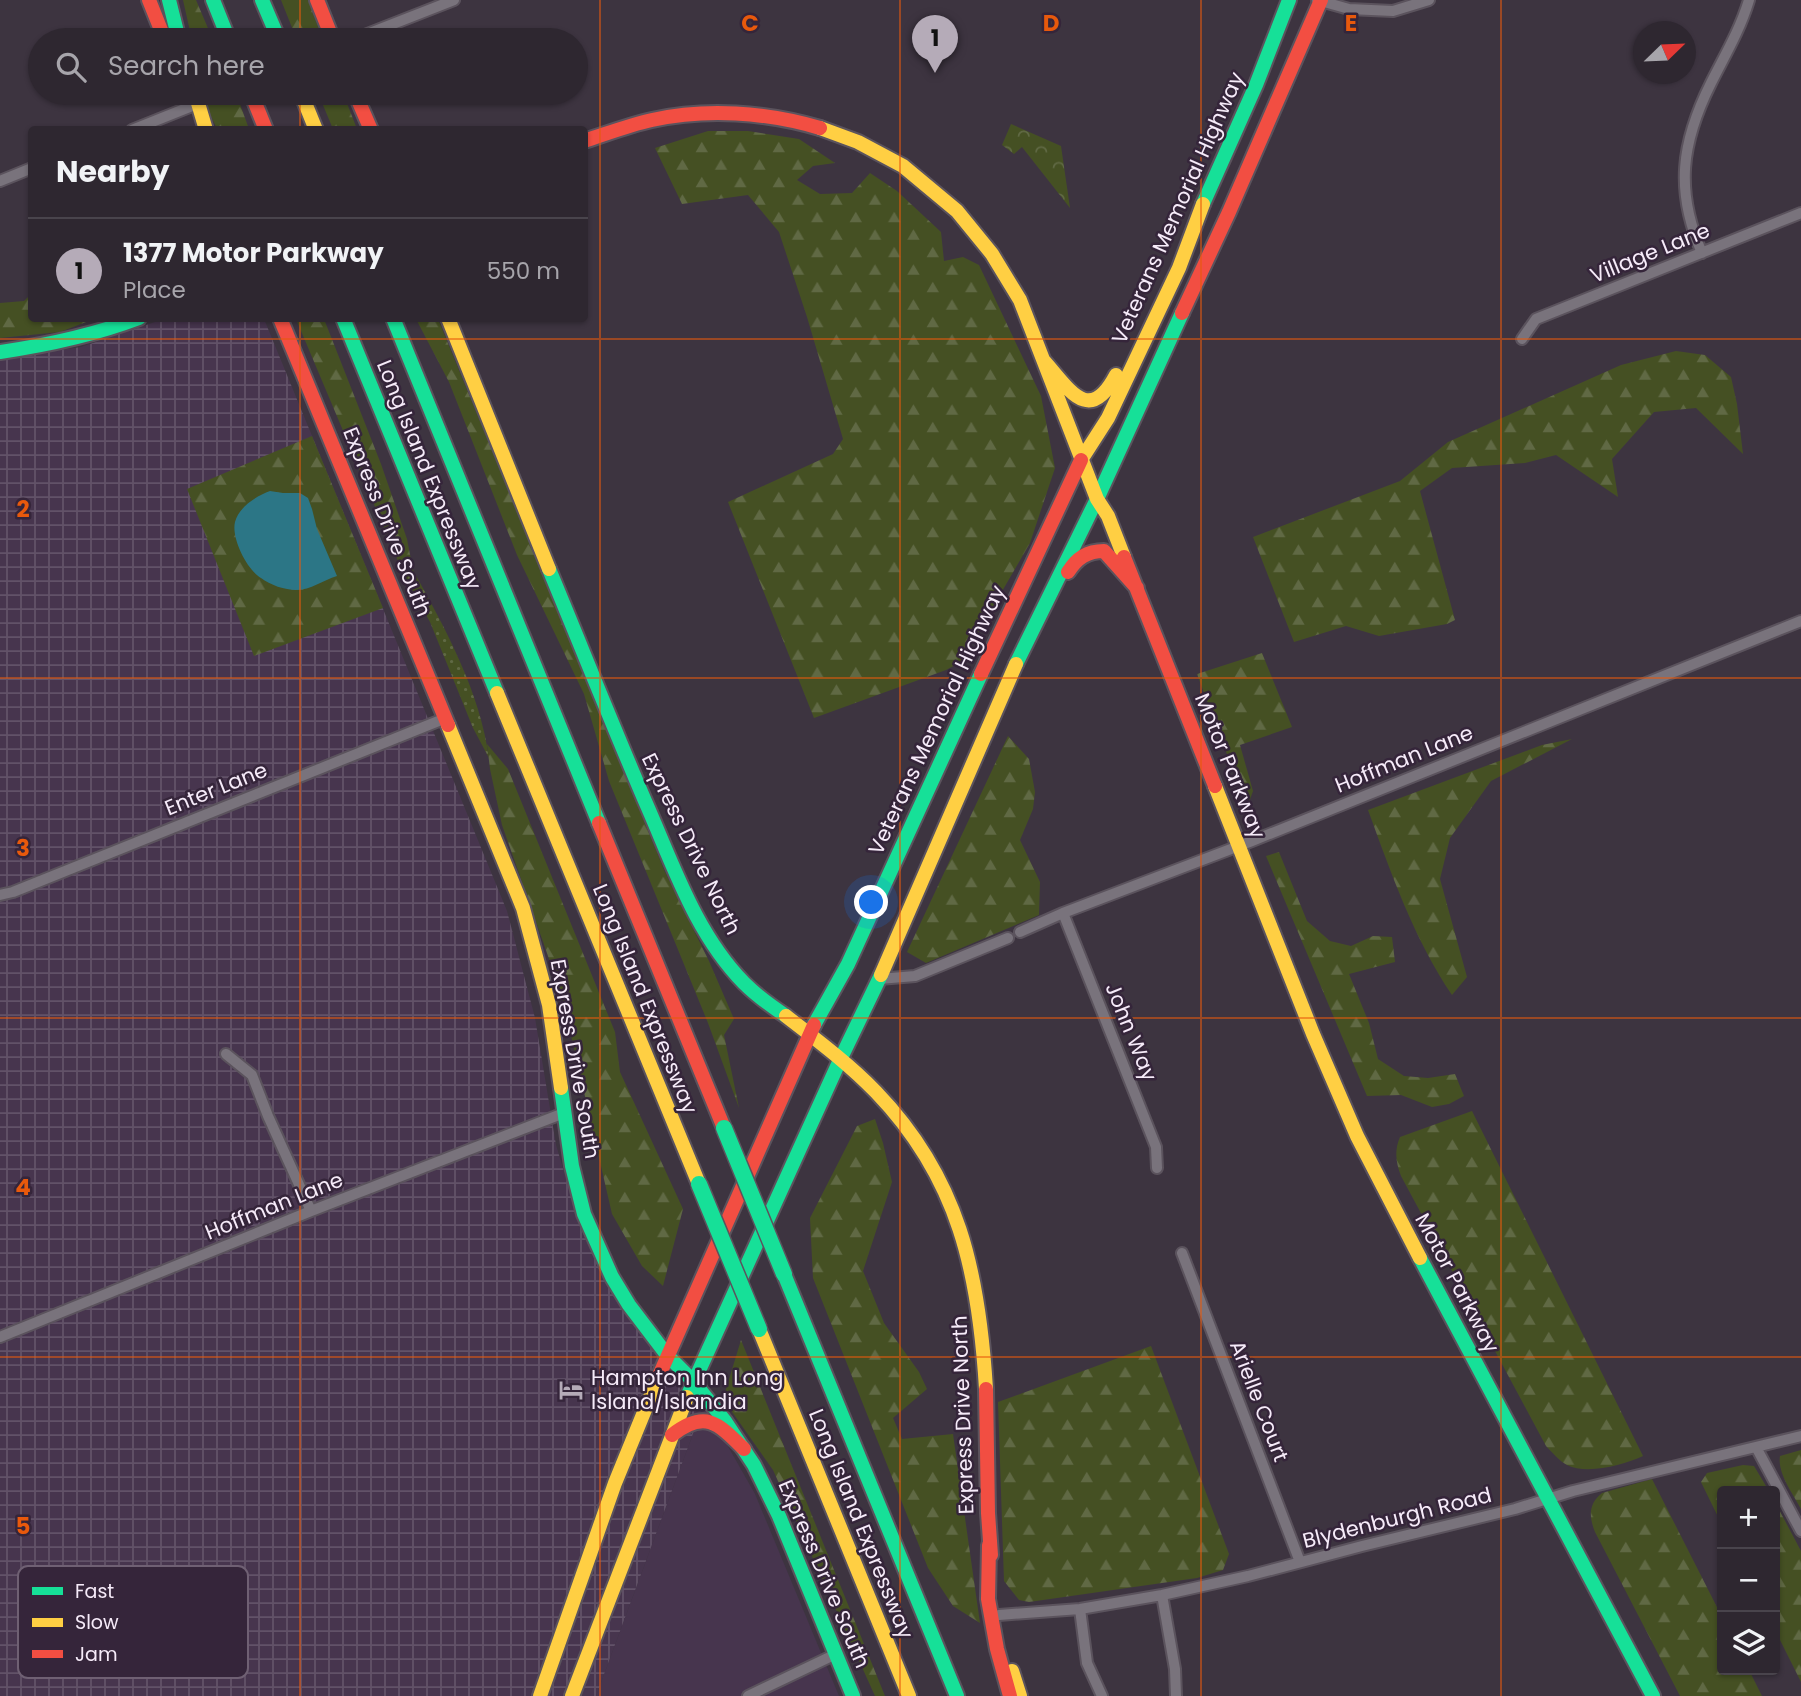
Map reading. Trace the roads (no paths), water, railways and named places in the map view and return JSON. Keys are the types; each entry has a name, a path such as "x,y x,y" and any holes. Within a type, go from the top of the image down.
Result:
{"main road":[{"path":"149,0 160,28"},
{"path":"169,0 176,28"},
{"path":"213,0 224,28"},
{"path":"262,0 274,28"},
{"path":"317,0 328,28"},
{"name":"Veterans Memorial Highway","path":"540,1696 615,1483 667,1355 809,1035 848,964 1081,460 1108,418 1179,268 1289,0"},
{"path":"572,1696 693,1381 839,1060 879,979 1006,685 1097,499 1229,212 1319,0"},
{"path":"194,105 202,126"},
{"path":"256,105 263,126"},
{"path":"306,105 314,126"},
{"path":"360,105 369,126"},
{"name":"Motor Parkway","path":"588,140 652,120 707,111 776,118 816,127 859,142 903,166 957,211 992,254 1020,300 1081,460 1097,499 1108,516 1309,1025 1357,1136 1653,1696"},
{"path":"1045,361 1076,397 1090,400 1101,398 1159,306"},
{"path":"0,352 88,336 128,322"},
{"name":"Express Drive South","path":"282,322 523,908 549,1006 572,1166 584,1214 612,1277 629,1305 667,1355 693,1381 744,1448 772,1500 853,1696"},
{"name":"Long Island Expressway","path":"345,322 909,1696"},
{"name":"Long Island Expressway","path":"395,322 957,1696"},
{"name":"Express Drive North","path":"450,322 615,732 671,861 705,931 734,973 760,998 858,1075 887,1104 919,1144 939,1176 964,1237 975,1279 985,1354 989,1545 999,1615 1020,1696"},
{"path":"1028,639 1069,570 1083,554 1104,551 1137,588"},
{"path":"672,1435 685,1424 703,1420 720,1426 744,1448"},
{"path":"989,1545 988,1599 997,1649 1010,1696"}],"street":[{"path":"383,28 454,0"},
{"path":"1319,0 1349,9 1393,11 1429,0"},
{"path":"1702,253 1693,233 1688,211 1684,183 1686,150 1703,102 1738,33 1749,0"},
{"path":"139,126 177,105"},
{"path":"0,181 28,170"},
{"name":"Village Lane","path":"1522,339 1536,319 1801,213"},
{"name":"Hoffman Lane","path":"1020,932 1063,912 1239,845 1801,621"},
{"name":"Enter Lane","path":"0,895 446,718"},
{"name":"John Way","path":"1063,912 1156,1147 1157,1168"},
{"path":"879,979 915,976 1008,938"},
{"path":"226,1054 252,1075 311,1211"},
{"name":"Hoffman Lane","path":"0,1337 311,1211 564,1113"},
{"name":"Arielle Court","path":"1182,1253 1300,1562"},
{"name":"Blydenburgh Road","path":"999,1615 1080,1609 1248,1576 1801,1436"},
{"path":"1756,1447 1801,1531"},
{"path":"1162,1595 1175,1669 1175,1696"},
{"path":"1080,1609 1087,1663 1102,1696"},
{"path":"748,1696 836,1654"}],"water":[{"path":"270,491 300,493 308,498 317,529 337,576 301,590 292,590 269,583 250,568 235,536 235,522 249,503"}],"place":[{"name":"1377 Motor Parkway","path":"935,73"},
{"name":"Hampton Inn Long Island/Islandia","path":"571,1390"}]}
